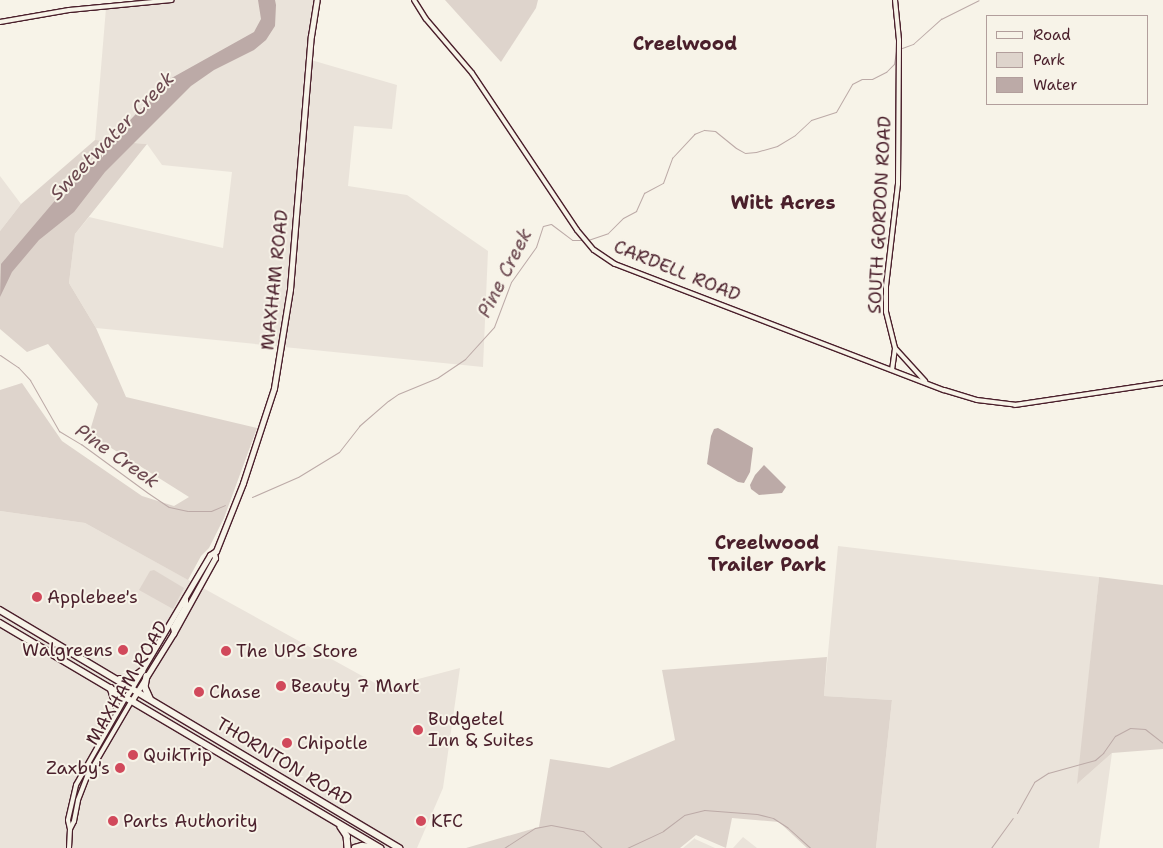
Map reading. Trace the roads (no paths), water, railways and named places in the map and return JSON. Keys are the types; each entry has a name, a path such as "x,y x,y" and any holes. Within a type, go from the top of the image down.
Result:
{"highway":[{"name":"THORNTON ROAD","path":"0,610 399,848"},
{"name":"THORNTON ROAD","path":"0,623 126,696 379,848"},
{"path":"112,677 128,680 142,671"},
{"path":"147,676 146,691 153,701"},
{"path":"111,688 118,709"},
{"path":"334,820 347,836 348,848"},
{"path":"355,848 362,846 379,848"}],"main road":[{"name":"MAXHAM ROAD","path":"132,700 174,632 214,558 214,553 243,483 276,379 290,289 311,36 317,0"},
{"name":"MAXHAM ROAD","path":"126,696 210,555 214,553"},
{"path":"174,632 173,627 185,606 185,598"}],"street":[{"path":"0,22 70,10 172,0"},
{"name":"CARDELL ROAD","path":"414,0 426,19 472,73 580,235 594,250 615,264 927,382"},
{"name":"SOUTH GORDON ROAD","path":"892,370 895,348 886,312 886,286 898,184 899,40 895,0"},
{"path":"895,348 927,382 977,400 1015,405 1163,383"},
{"name":"MAXHAM ROAD","path":"69,848 70,829 68,820 76,785 126,696"},
{"name":"MAXHAM ROAD","path":"70,829 87,776 132,700"}],"water":[{"path":"258,0 275,0 276,5 275,26 266,40 254,50 214,70 191,86 105,172 74,212 39,240 12,272 0,297 1,264 64,190 100,156 117,134 168,80 254,32 261,19"},
{"path":"718,428 753,448 750,472 744,483 738,482 707,464 711,436 714,429"},
{"path":"764,465 786,487 782,493 759,495 751,489 750,485 755,475"}],"waterway":[{"name":"Pine Creek","path":"902,48 913,44 941,19 979,0"},
{"name":"Pine Creek","path":"588,240 608,233 623,218 636,211 644,193 663,183 672,158 694,134 704,130 715,131 745,153 777,146 795,135 811,120 836,112 852,84 862,79 872,79 886,72 894,64 896,51"},
{"name":"Pine Creek","path":"252,497 298,477 339,452 359,426 388,401 398,394 437,378 465,359 494,327 511,282 536,247 543,226 551,224 572,240 584,240"},
{"name":"Pine Creek","path":"0,355 18,367 30,380 59,431 81,444 148,493 169,507 188,511 211,511 225,505"},
{"path":"1017,813 1034,782 1048,773 1095,760 1103,753 1115,736 1130,728 1145,729 1163,743"},
{"path":"627,848 663,831 684,815 704,810 757,814 773,818 787,827 810,848"},
{"path":"991,848 1013,818"},
{"path":"504,848 535,828 551,825 583,831 602,848"}],"place":[{"name":"Applebee's","path":"37,597"},
{"name":"Walgreens","path":"123,650"},
{"name":"The UPS Store","path":"226,651"},
{"name":"Beauty 7 Mart","path":"281,686"},
{"name":"Chase","path":"199,692"},
{"name":"Budgetel Inn & Suites","path":"418,730"},
{"name":"Chipotle","path":"287,743"},
{"name":"QuikTrip","path":"133,755"},
{"name":"Zaxby's","path":"120,768"},
{"name":"Parts Authority","path":"113,821"},
{"name":"KFC","path":"421,821"}],"district":[{"name":"Creelwood","path":"685,44"},
{"name":"Witt Acres","path":"783,203"},
{"name":"Creelwood Trailer Park","path":"767,554"}],"water label":[{"name":"Sweetwater Creek","path":"112,136"}]}
